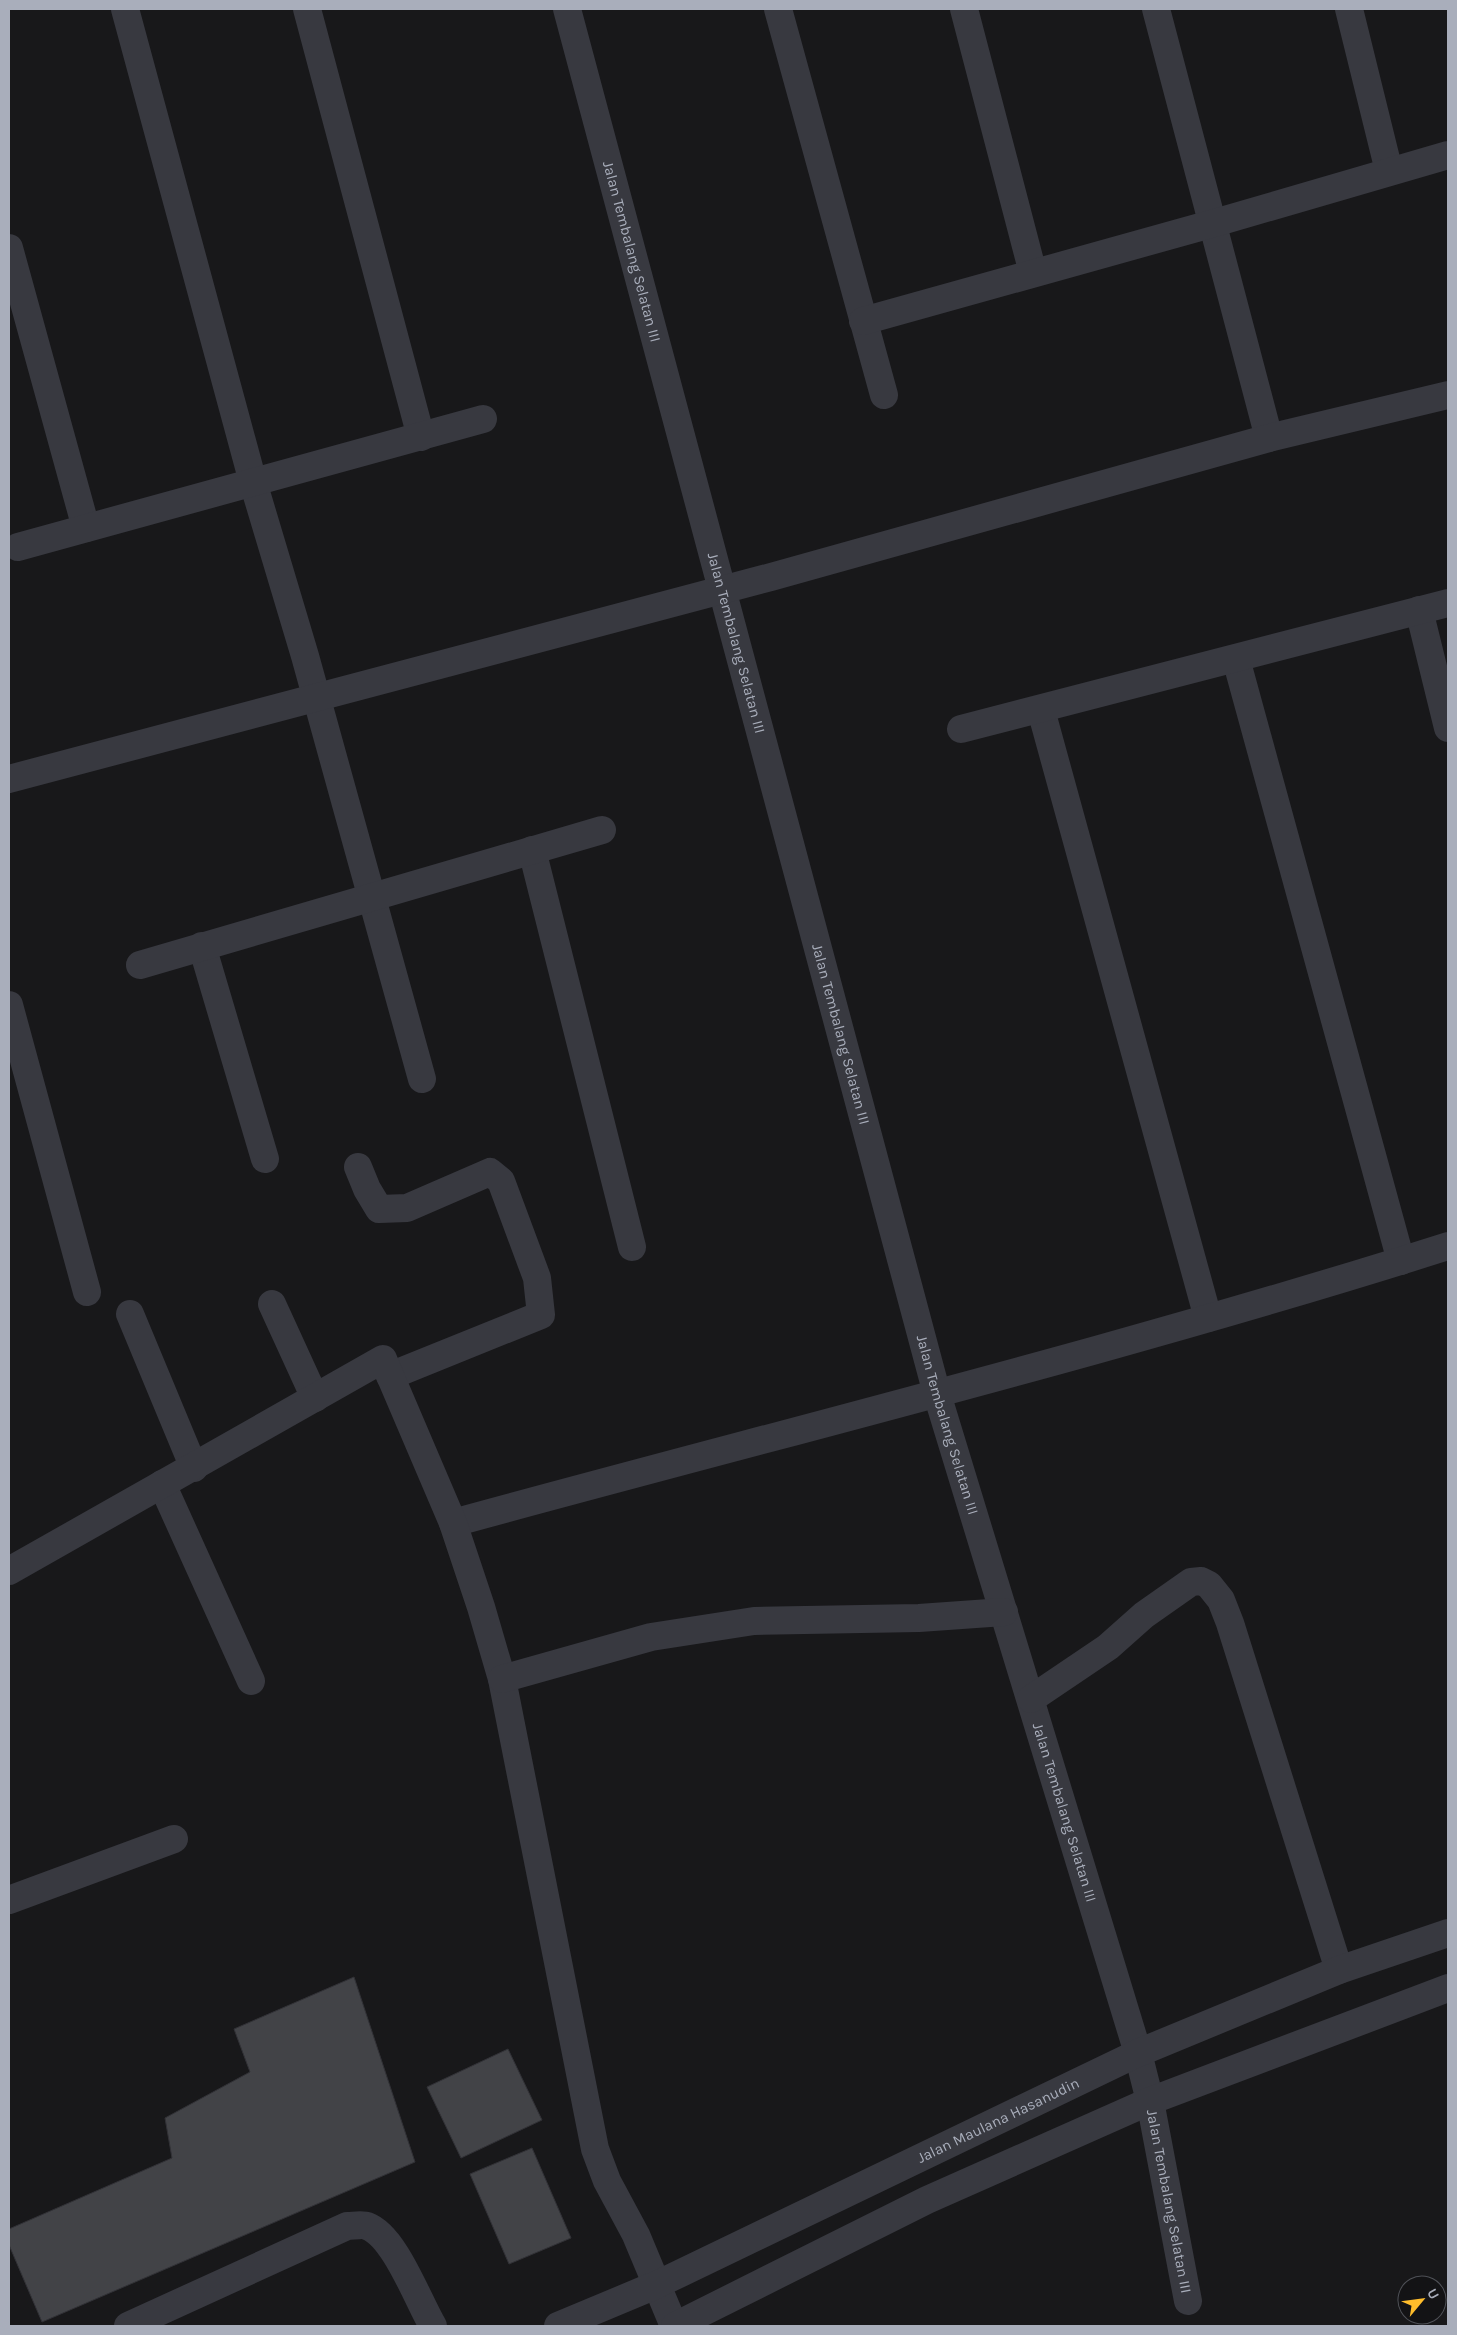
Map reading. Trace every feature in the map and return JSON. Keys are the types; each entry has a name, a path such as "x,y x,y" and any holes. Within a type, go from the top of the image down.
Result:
{"street":[{"path":"125,9 253,482 316,696 422,1079"},
{"path":"307,9 421,436"},
{"name":"Jalan Tembalang Selatan III","path":"566,9 938,1394 1138,2053 1150,2101 1188,2301"},
{"path":"778,9 862,321 884,395"},
{"path":"964,9 1032,273"},
{"path":"1156,9 1211,224 1269,438"},
{"path":"1349,9 1389,171"},
{"path":"862,321 1211,224 1448,155"},
{"path":"9,248 86,528"},
{"path":"9,779 721,590 1269,438 1448,395"},
{"path":"18,547 483,419"},
{"path":"961,729 1041,710 1448,602"},
{"path":"1419,610 1448,728"},
{"path":"1236,659 1401,1261"},
{"path":"1041,710 1208,1318"},
{"path":"140,964 602,830"},
{"path":"532,850 632,1247"},
{"path":"202,946 265,1159"},
{"path":"9,1005 87,1292"},
{"path":"358,1166 366,1189 379,1209 407,1208 490,1172 501,1181 537,1278 541,1315 390,1376"},
{"path":"453,1523 712,1452 938,1394 1208,1318 1448,1246"},
{"path":"272,1304 315,1398"},
{"path":"130,1314 194,1468"},
{"path":"9,1572 383,1359 453,1523 482,1607 502,1679 595,2149 607,2181 636,2235 675,2326 927,2200 1150,2101 1448,1988"},
{"path":"162,1484 251,1681"},
{"path":"1031,1699 1108,1647 1144,1615 1191,1582 1201,1582 1210,1585 1221,1600 1230,1623 1339,1970"},
{"path":"502,1679 652,1637 754,1621 919,1618 1004,1612"},
{"path":"9,1900 174,1838"},
{"name":"Jalan Maulana Hasanudin","path":"558,2326 653,2278 1138,2053 1339,1970 1448,1933"},
{"path":"128,2326 347,2226 367,2226 384,2239 397,2255 427,2316"}],"building":[{"path":"354,1977 415,2162 42,2322 9,2245 9,2229 172,2158 165,2118 250,2072 234,2029"},
{"path":"508,2049 542,2120 461,2158 427,2087"},
{"path":"532,2148 571,2238 509,2264 470,2174"}]}
